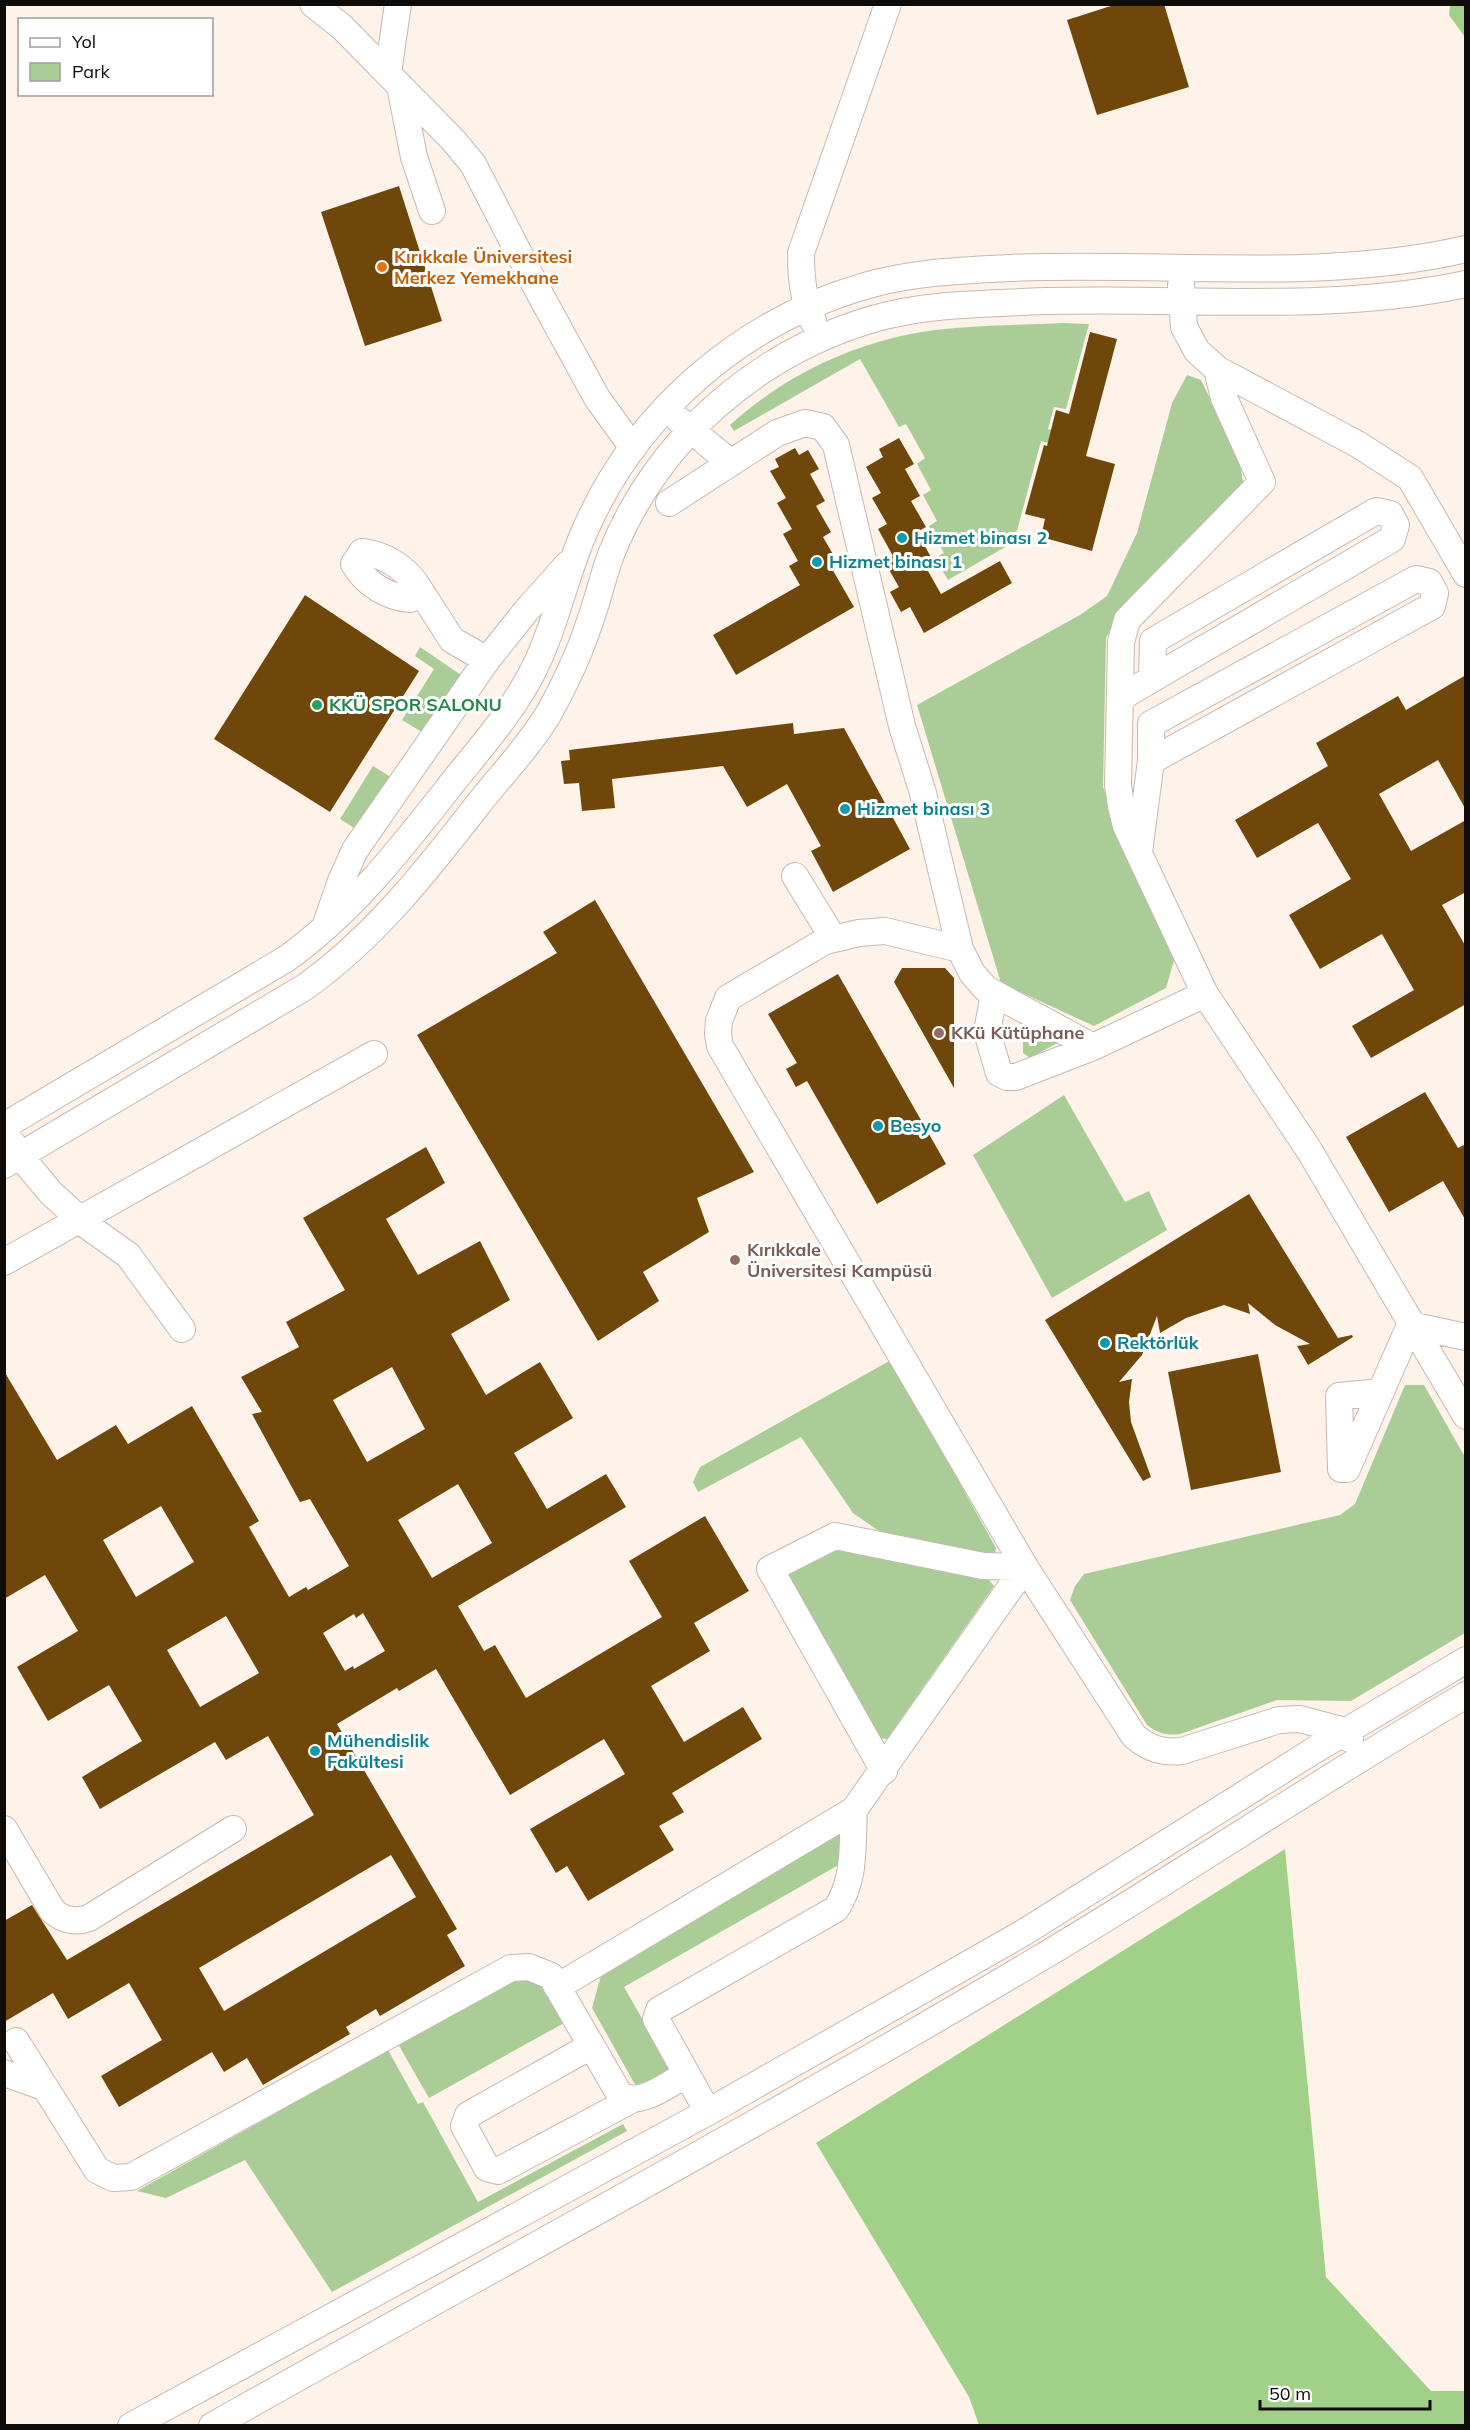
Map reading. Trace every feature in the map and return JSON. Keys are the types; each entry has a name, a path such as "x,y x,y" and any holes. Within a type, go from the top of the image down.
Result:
{"street":[{"path":"313,4 342,27 394,79 453,140 478,171 541,296 597,398 633,448"},
{"path":"398,4 394,79 414,157 432,211"},
{"path":"820,338 807,307 801,278 801,253 888,4"},
{"path":"182,1329 128,1255 80,1219 12,1161 4,1128 286,959 324,930 359,897 391,861 511,710 546,642 574,557 600,500 633,448 666,408 703,372 735,347 770,325 807,307 865,286 936,272 1062,266 1348,266 1405,261 1466,249"},
{"path":"1181,267 1184,327 1197,351 1217,369 1359,445 1410,478 1466,574"},
{"path":"12,1161 305,987 345,956 394,909 538,730 547,715 581,647 606,568 621,533 649,483 690,431 710,411 755,375 787,355 820,338 893,314 949,305 1063,300 1350,300 1410,294 1466,284"},
{"path":"1217,369 1224,398 1262,482 1129,617 1121,642 1120,800 1125,821 1138,852 1205,994 1309,1150 1466,1416"},
{"path":"666,408 690,431 731,463"},
{"path":"669,503 777,434 805,423 823,427 836,445 899,714 922,793 960,949 977,979 986,989 1093,1047"},
{"path":"1120,698 1392,538 1396,525 1390,514 1376,511 1153,642 1152,679"},
{"path":"324,930 355,850 486,660 574,557"},
{"path":"1138,852 1151,761 1151,724 1416,579 1430,582 1436,593 1432,606 1151,761"},
{"path":"418,587 452,640 486,660"},
{"path":"795,876 833,938"},
{"path":"960,949 894,932 867,931 833,938 728,998 719,1021 720,1046 1025,1567 1134,1736 1152,1748 1172,1752 1182,1751 1286,1719 1300,1719 1345,1731 1361,1757"},
{"path":"994,993 987,1032 999,1072 1004,1076 1016,1077 1093,1047 1205,994"},
{"path":"4,1262 374,1054"},
{"path":"1410,1324 1466,1337"},
{"path":"1381,1392 1410,1324"},
{"path":"884,1771 770,1569 835,1536 983,1566 1025,1567"},
{"path":"557,1987 854,1810 884,1771 1025,1567"},
{"path":"131,2426 718,2106 1023,1933 1345,1731 1466,1660"},
{"path":"212,2426 1039,1959 1361,1757 1466,1695"},
{"path":"743,2128 686,2074 656,2019 659,2010 836,1909 845,1895 851,1873 854,1810"},
{"path":"4,1829 50,1906 62,1917 77,1921 89,1918 233,1829"},
{"path":"16,2041 97,2170 113,2178 126,2178 505,1969 523,1966 541,1970 551,1976 620,2095 633,2099 644,2098 686,2074"},
{"path":"591,2046 468,2115 464,2126 487,2168 498,2171 633,2099"},
{"path":"4,2073 44,2087"}],"green space":[{"path":"1450,5 1465,5 1465,37 1449,15"},
{"path":"1089,324 1066,409 1054,407 1048,429 1060,432 1057,445 1041,441 1014,542 948,580 935,558 944,553 929,526 937,521 923,495 931,490 917,464 925,458 906,424 899,427 860,359 734,431 730,425 752,406 800,375 825,362 879,342 951,328"},
{"path":"1187,375 1201,380 1239,458 1243,482 1128,599 1106,638 1103,787 1128,854 1175,957 1166,988 1094,1026 1001,983 917,705 1080,615 1107,596 1137,533 1172,403"},
{"path":"420,647 464,677 425,734 402,720 434,669 415,656"},
{"path":"373,766 394,779 359,831 340,819"},
{"path":"1023,1022 1070,1036 1030,1058 1023,1053"},
{"path":"1064,1095 1125,1202 1149,1191 1167,1230 1052,1298 973,1155"},
{"path":"891,1360 996,1548 995,1553 990,1556 886,1536 853,1513 801,1437 698,1492 693,1482 700,1467"},
{"path":"1405,1385 1424,1385 1465,1457 1465,1633 1351,1701 1277,1700 1180,1734 1162,1733 1147,1725 1070,1600 1075,1586 1084,1574 1340,1515 1355,1504"},
{"path":"830,1547 856,1549 989,1580 994,1586 887,1739 876,1738 784,1572"},
{"path":"837,1830 845,1834 842,1863 624,1987 671,2069 637,2088 592,2008 603,1968"},
{"path":"1285,1849 1326,2277 1431,2391 1465,2391 1465,2425 979,2425 969,2397 816,2143"},
{"path":"523,1978 542,1985 564,2023 429,2098 398,2044 509,1980"},
{"path":"388,2050 418,2104 423,2102 478,2202 623,2124 627,2131 332,2292 245,2160 166,2198 137,2191"}],"building":[{"path":"1117,4 1164,4 1189,87 1097,115 1067,20"},
{"name":"Kırıkkale Üniversitesi Merkez Yemekhane","path":"399,186 442,321 365,346 321,212"},
{"path":"1090,332 1117,339 1086,456 1115,464 1092,551 1041,537 1045,519 1025,514 1056,410 1069,414"},
{"name":"Hizmet binası 2","path":"899,438 914,464 905,469 920,496 911,501 926,527 917,532 932,559 924,564 941,594 1000,561 1012,583 924,633 910,607 901,612 890,592 899,587 884,561 893,556 878,529 887,524 872,498 881,493 866,467 883,457 879,449"},
{"name":"Hizmet binası 1","path":"795,448 799,455 808,450 819,469 810,474 825,501 816,506 831,532 823,537 838,563 831,567 854,607 736,675 713,635 800,585 789,566 798,561 783,534 792,529 777,503 786,498 770,471 779,467 775,459"},
{"name":"KKÜ SPOR SALONU","path":"305,595 419,671 330,812 214,739"},
{"path":"1466,675 1466,810 1438,760 1379,794 1411,851 1466,820 1466,892 1442,905 1466,947 1466,1004 1371,1058 1352,1026 1414,990 1382,934 1320,969 1289,915 1351,879 1318,823 1257,858 1235,820 1328,766 1316,743 1398,696 1406,710"},
{"name":"Hizmet binası 3","path":"793,723 794,734 844,728 910,849 833,892 811,851 821,846 787,784 747,807 723,766 612,779 615,808 582,811 579,783 564,784 561,761 570,760 569,750"},
{"path":"595,900 754,1172 697,1198 709,1232 643,1272 659,1301 598,1341 417,1035 557,953 543,932"},
{"name":"KKü Kütüphane","path":"902,968 945,968 954,978 954,1088 894,982"},
{"name":"Besyo","path":"838,974 946,1164 877,1204 807,1081 796,1087 786,1069 797,1063 768,1014"},
{"path":"1425,1092 1458,1148 1466,1144 1466,1221 1443,1181 1389,1212 1346,1137"},
{"path":"426,1147 445,1183 386,1219 418,1275 480,1241 510,1300 451,1334 486,1395 540,1362 573,1418 514,1453 547,1509 606,1474 626,1507 458,1606 484,1651 495,1645 526,1698 662,1617 629,1561 705,1516 749,1591 694,1623 710,1651 651,1686 684,1742 743,1707 762,1739 672,1793 684,1812 659,1826 674,1850 588,1901 567,1866 556,1873 530,1829 625,1774 604,1739 510,1795 436,1669 399,1691 397,1688 337,1724 457,1929 447,1935 465,1966 380,2016 376,2009 346,2027 350,2034 263,2085 247,2058 224,2072 212,2052 119,2107 101,2076 162,2040 129,1983 68,2019 53,1993 4,2022 4,1921 32,1905 67,1960 314,1815 268,1736 226,1760 215,1742 100,1809 82,1777 142,1741 109,1685 48,1721 17,1667 78,1631 45,1575 4,1599 4,1371 57,1460 116,1425 128,1444 192,1406 259,1521 249,1527 289,1597 306,1587 308,1590 349,1566 310,1499 300,1502 252,1414 262,1412 241,1377 299,1347 286,1322 345,1290 303,1218","holes":["392,1367 425,1429 367,1462 333,1400","458,1484 492,1543 432,1578 398,1520","161,1506 194,1562 136,1597 103,1540","363,1613 385,1651 354,1669 353,1666 345,1671 323,1633 354,1614 356,1618","226,1616 259,1673 200,1707 167,1650","391,1855 416,1897 224,2011 199,1968"]},
{"name":"Rektörlük","path":"1249,1194 1338,1338 1352,1335 1353,1337 1308,1365 1297,1346 1310,1344 1275,1325 1248,1303 1250,1314 1224,1305 1186,1318 1160,1333 1157,1316 1142,1355 1119,1382 1132,1379 1129,1402 1131,1422 1151,1477 1143,1481 1045,1320"},
{"path":"1258,1354 1281,1472 1191,1490 1168,1372"}],"place":[{"name":"Kırıkkale Üniversitesi Merkez Yemekhane","path":"382,267"},
{"name":"Hizmet binası 2","path":"902,538"},
{"name":"Hizmet binası 1","path":"817,562"},
{"name":"KKÜ SPOR SALONU","path":"317,705"},
{"name":"Hizmet binası 3","path":"845,809"},
{"name":"KKü Kütüphane","path":"939,1033"},
{"name":"Besyo","path":"878,1126"},
{"name":"Kırıkkale Üniversitesi Kampüsü","path":"735,1260"},
{"name":"Rektörlük","path":"1105,1343"},
{"name":"Mühendislik Fakültesi","path":"315,1751"}]}
